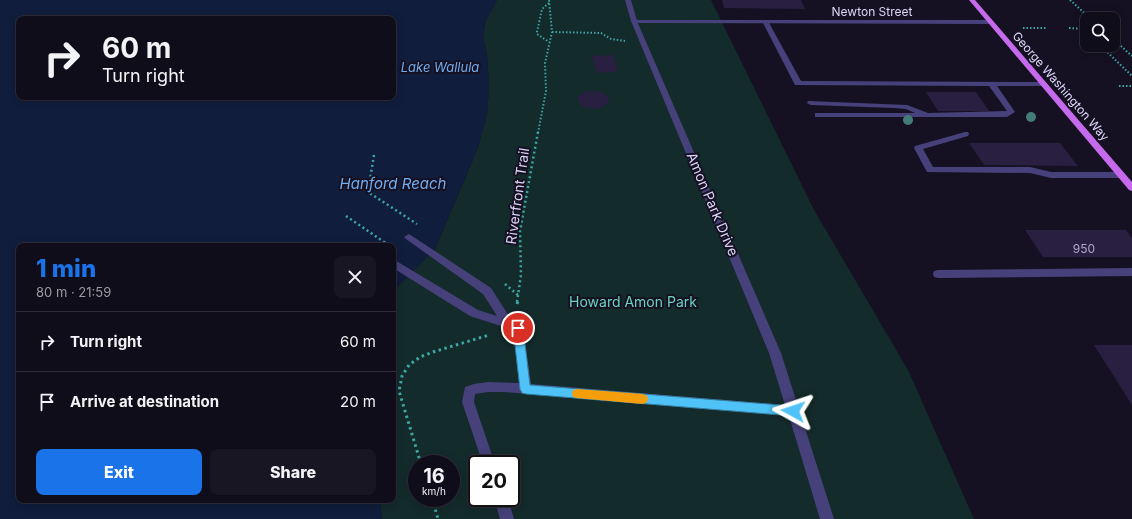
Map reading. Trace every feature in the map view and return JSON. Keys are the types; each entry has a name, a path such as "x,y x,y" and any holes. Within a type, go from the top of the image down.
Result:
{"main road":[{"name":"George Washington Way","path":"972,0 1132,188"}],"street":[{"name":"Amon Park Drive","path":"628,0 634,21 775,353 827,519"},
{"name":"Newton Street","path":"634,21 990,22"},
{"path":"765,21 798,83 1043,84"},
{"path":"818,115 1007,115 1011,112 991,83"},
{"path":"811,103 907,107 933,115"},
{"path":"965,134 918,148 930,170 1030,170 1051,175 1121,175"},
{"path":"409,238 486,291 508,324"},
{"path":"396,265 474,313 518,328 526,389"},
{"path":"938,274 1132,272"},
{"path":"486,455 467,397 469,391 474,388 486,387 526,389 793,411"},
{"path":"503,507 507,519"}],"path":[{"path":"1070,0 1083,12"},
{"path":"549,2 542,9 537,34 550,42"},
{"name":"Riverfront Trail","path":"508,324 511,323 519,296 520,231 545,99 545,63 552,32 549,2"},
{"path":"1023,28 1047,28"},
{"path":"1069,28 1080,29"},
{"path":"552,32 601,33 611,39 632,40"},
{"path":"1120,45 1132,56"},
{"path":"1107,52 1132,76"},
{"path":"1119,86 1132,86"},
{"path":"374,155 368,192 421,226"},
{"path":"346,216 386,243"},
{"path":"419,455 399,391 399,383 403,373 410,363 428,353 478,341 508,324"},
{"path":"435,507 438,519"}],"green space":[{"name":"Howard Amon Park","path":"497,0 711,0 814,210 908,370 974,519 382,519 380,503 396,503 396,288 435,249 477,150 487,115 489,85 487,55 483,37 485,23"}],"water":[{"name":"Hanford Reach","path":"0,0 497,0 485,23 483,37 487,55 489,85 487,115 477,150 435,249 396,288 396,243 16,243 16,503 380,503 382,519 0,519"}],"building":[{"path":"722,0 801,0 805,9 724,8"},
{"path":"613,55 618,71 597,73 592,56"},
{"path":"586,91 604,92 610,102 598,109 582,107 577,97"},
{"path":"926,92 976,92 989,111 938,111"},
{"path":"969,143 1060,143 1078,166 984,165"},
{"path":"1025,230 1126,230 1132,238 1132,257 1043,257"},
{"path":"1094,345 1132,345 1132,405"}],"slow traffic":[{"path":"577,394 643,399"}],"route":[{"path":"518,328 526,389 793,411"}],"water label":[{"name":"Lake Wallula","path":"440,67"}]}
